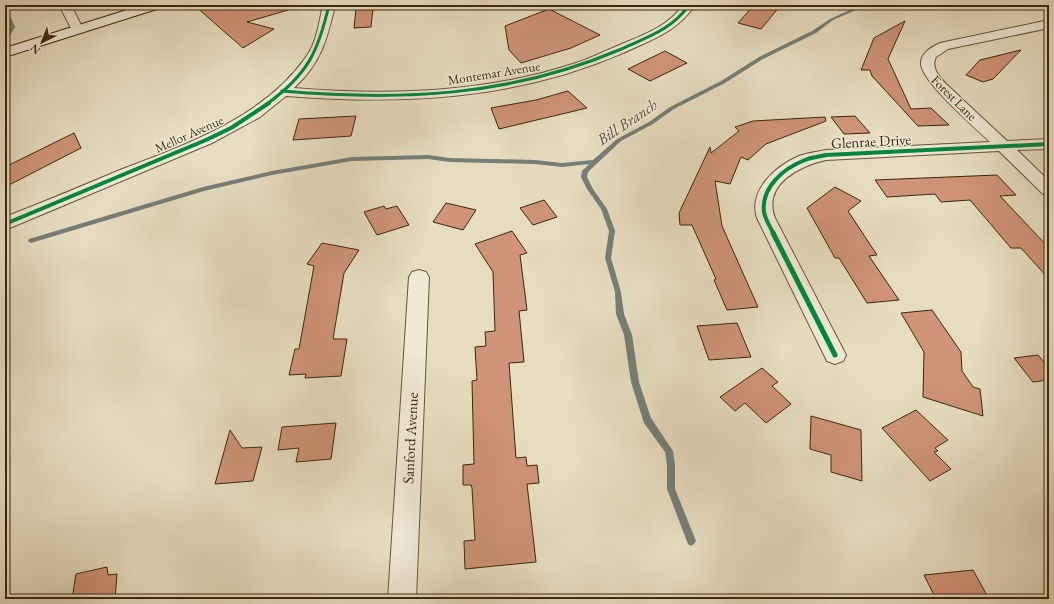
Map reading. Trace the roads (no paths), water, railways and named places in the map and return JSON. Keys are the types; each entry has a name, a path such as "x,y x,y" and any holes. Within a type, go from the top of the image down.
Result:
{"main road":[{"path":"5,53 156,5"}],"street":[{"path":"65,5 77,29"},
{"name":"Mellor Avenue","path":"5,224 189,148 254,114 282,92 299,75 314,56 322,35 329,5"},
{"name":"Montemar Avenue","path":"282,92 361,97 483,89 522,82 581,66 652,36 672,25 683,15 689,5"},
{"name":"Forest Lane","path":"1049,24 944,46 933,51 928,57 927,64 930,74 940,86 1049,190"},
{"name":"Glenrae Drive","path":"834,355 770,227 764,212 766,197 774,180 786,169 803,160 826,155 1049,144"},
{"name":"Sanford Avenue","path":"402,599 419,277"}],"waterway":[{"name":"Bill Branch","path":"691,541 671,489 671,465 669,451 647,420 635,382 628,335 620,314 618,292 608,258 612,231 604,209 590,189 584,177 585,171 619,140 651,123 672,108 723,82 761,58 814,32 845,13 865,5"},
{"path":"5,9 13,27 6,39"},
{"path":"31,241 203,189 272,173 352,159 428,157 450,160 535,162 562,165 594,162"}]}
